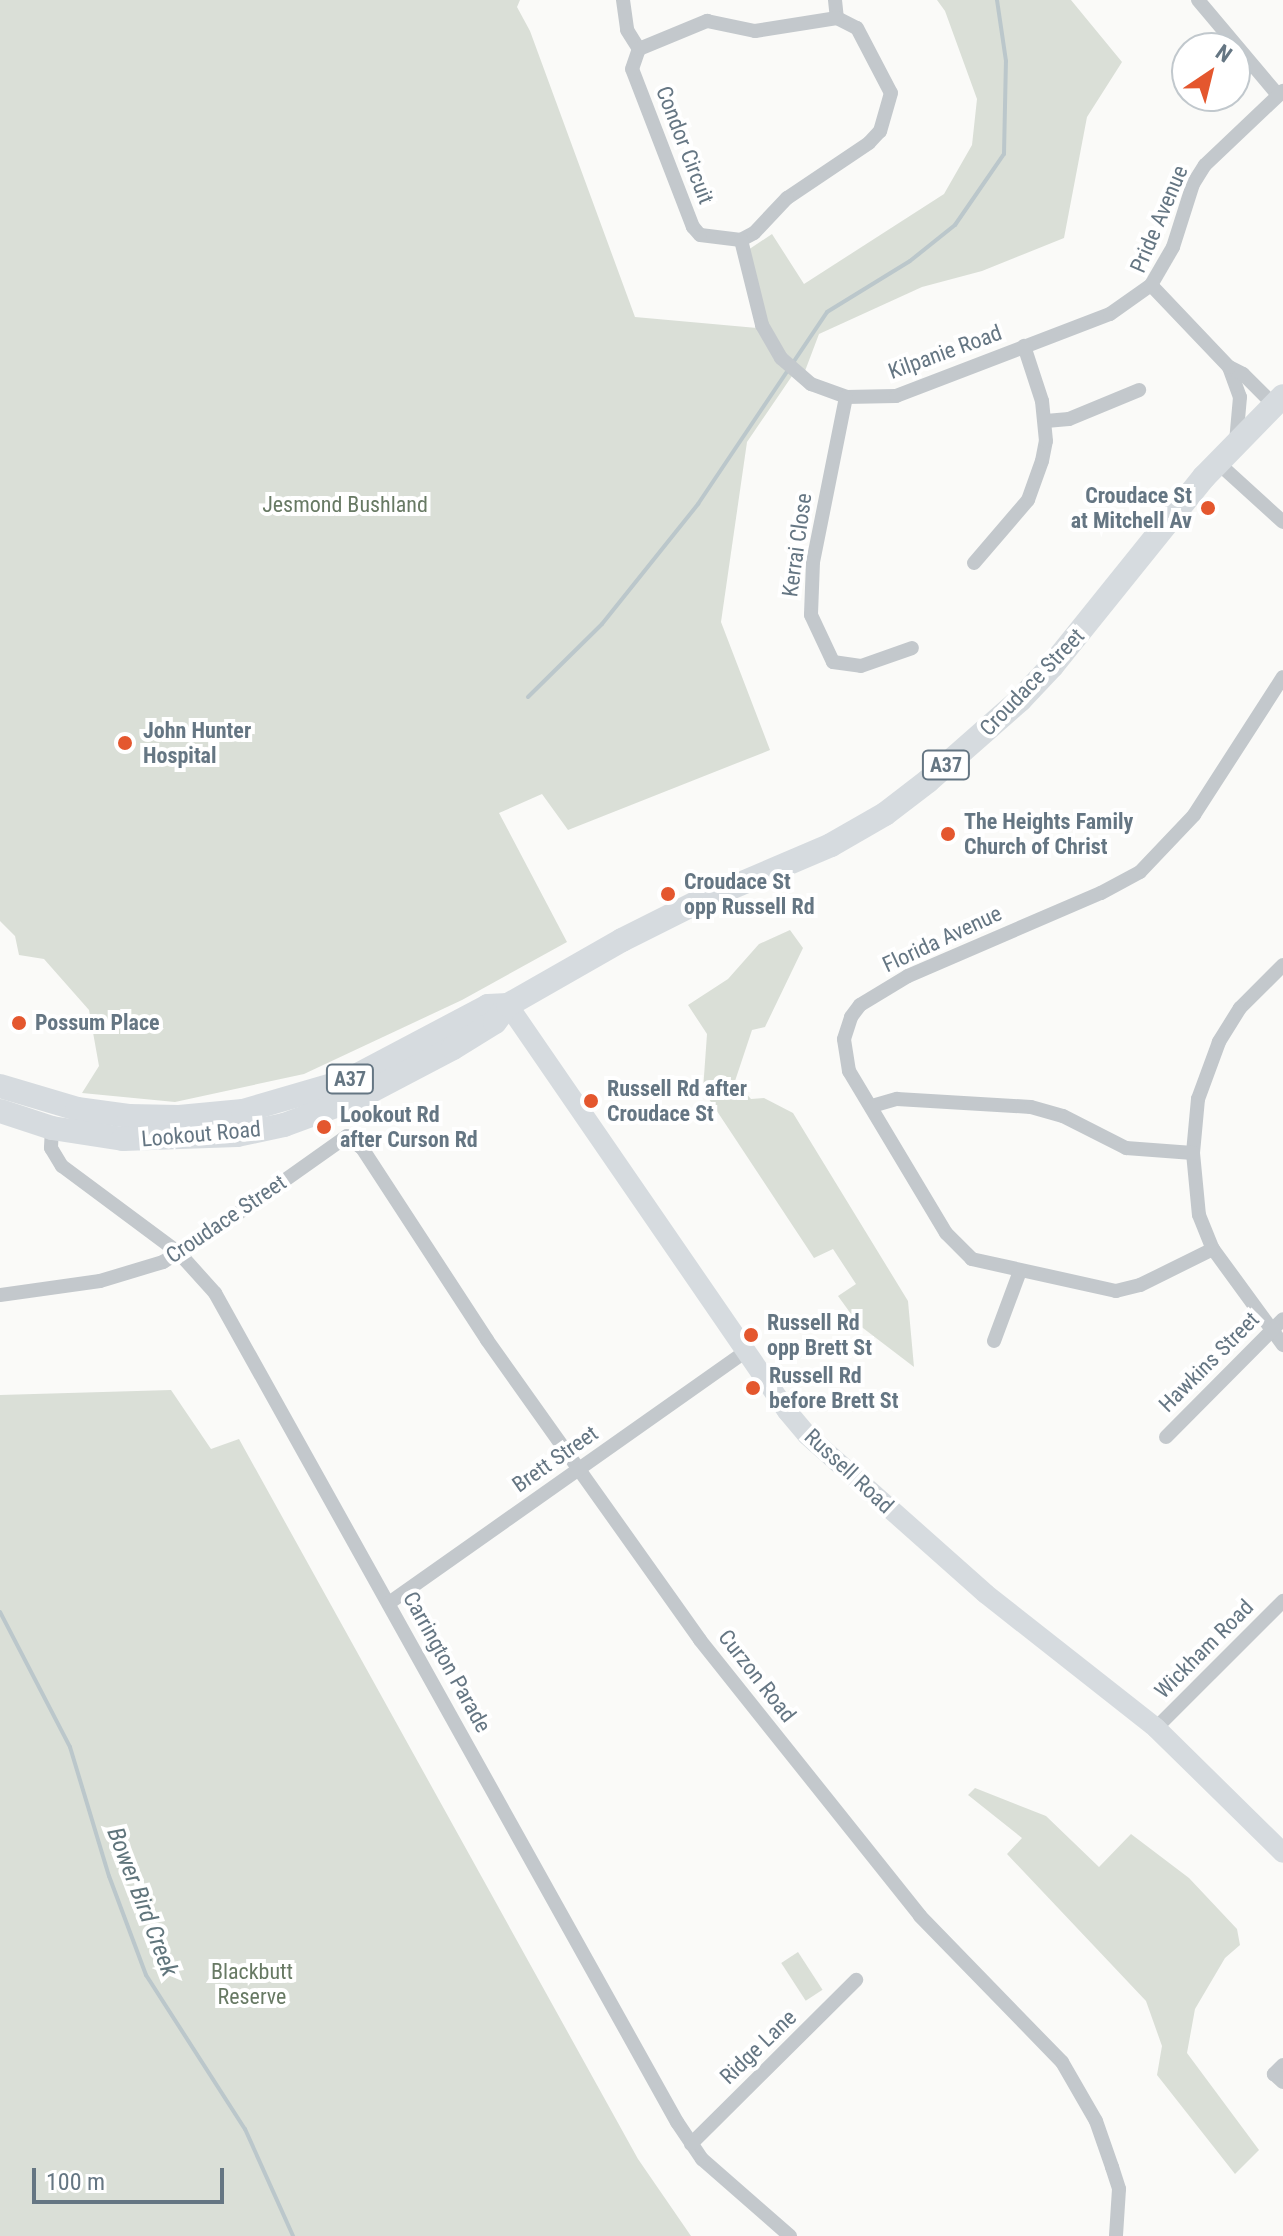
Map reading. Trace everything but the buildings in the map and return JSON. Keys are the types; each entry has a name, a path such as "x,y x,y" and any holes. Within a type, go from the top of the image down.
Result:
{"highway":[{"name":"Croudace Street","path":"508,1005 687,907 831,845 885,814 928,781 1052,666 1217,462 1278,400"},
{"name":"Lookout Road","path":"0,1111 52,1128 123,1139 237,1135 284,1125 360,1097 495,1022 508,1005"},
{"name":"Lookout Road","path":"0,1086 77,1109 129,1116 179,1117 243,1111 346,1081 488,1006 508,1005"}],"main road":[{"name":"Russell Road","path":"508,1005 787,1411 818,1445 986,1594 1156,1728 1283,1853"},
{"path":"480,1030 510,1033 536,1046"}],"street":[{"name":"Condor Circuit","path":"623,0 627,30 639,49 632,69 693,227 708,238 741,240"},
{"path":"835,0 837,18"},
{"path":"1198,0 1281,93"},
{"path":"639,49 707,21 755,31 837,18 857,28 891,93 880,131 869,143 787,198 761,227 741,240"},
{"name":"Pride Avenue","path":"1278,400 1229,367 1151,285 1173,247 1199,174 1281,93"},
{"name":"Kilpanie Road","path":"741,240 762,325 781,358 811,384 846,397 896,396 1110,314 1151,285"},
{"path":"974,563 1028,500 1042,461 1046,421 1024,346"},
{"name":"Pride Avenue","path":"1229,367 1240,397 1236,442"},
{"path":"1046,421 1069,419 1139,390"},
{"name":"Kerrai Close","path":"846,397 813,562 811,615 833,662 861,666 912,648"},
{"path":"1217,462 1283,522"},
{"name":"Florida Avenue","path":"1213,1249 1127,1290 1104,1290 972,1259 954,1243 849,1071 843,1051 846,1028 860,1005 925,967 1101,893 1140,872 1194,815 1283,677"},
{"path":"1283,965 1246,1000 1219,1042 1198,1099 1193,1153 1199,1215 1213,1249 1283,1345"},
{"path":"872,1106 897,1099 1031,1107 1063,1116 1126,1148 1193,1153"},
{"name":"Carrington Parade","path":"52,1128 51,1148 62,1166 179,1253 215,1293 611,2007 691,2144 702,2159 790,2236"},
{"name":"Croudace Street","path":"0,1295 100,1281 163,1262 347,1136"},
{"name":"Curzon Road","path":"347,1136 362,1148 487,1340 581,1468 700,1640 920,1916 1062,2062 1096,2121 1119,2189 1116,2236"},
{"path":"994,1341 1020,1271"},
{"name":"Hawkins Street","path":"1166,1437 1283,1319"},
{"name":"Brett Street","path":"389,1603 746,1351"},
{"name":"Wickham Road","path":"1156,1728 1283,1601"},
{"name":"Ridge Lane","path":"691,2144 856,1980"}],"green space":[{"name":"Jesmond Bushland","path":"0,0 520,0 517,7 530,31 635,317 757,328 792,376 747,442 721,622 770,750 568,830 542,794 499,813 567,942 462,1000 304,1074 175,1102 82,1093 99,1066 89,1010 44,959 19,955 15,936 0,921"},
{"path":"937,0 1071,0 1122,62 1087,117 1064,238 982,271 922,287 819,334 805,371 778,346 768,323 748,250 772,234 804,284 944,194 972,145 977,99 945,11"},
{"path":"790,930 803,948 765,1027 752,1030 735,1081 751,1099 764,1098 793,1113 908,1301 914,1367 859,1325 838,1296 856,1284 833,1249 814,1258 703,1090 707,1034 688,1005 728,979 759,944"},
{"name":"Blackbutt Reserve","path":"171,1390 211,1449 239,1439 638,2159 691,2236 0,2236 0,1395"},
{"path":"975,1788 1046,1816 1099,1867 1131,1834 1189,1878 1237,1929 1240,1945 1225,1958 1195,2009 1187,2053 1259,2150 1235,2174 1157,2075 1162,2046 1146,2001 1007,1854 1022,1838 968,1795"},
{"path":"798,1952 823,1990 806,2001 781,1963"}],"waterway":[{"path":"528,697 602,624 698,504 827,312 910,261 955,225 1004,154 1006,61 997,0"},
{"name":"Bower Bird Creek","path":"0,1612 70,1747 109,1876 146,1975 245,2129 293,2236"}],"place":[{"name":"Croudace St at Mitchell Av","path":"1208,508"},
{"name":"John Hunter Hospital","path":"125,743"},
{"name":"The Heights Family Church of Christ","path":"948,834"},
{"name":"Croudace St opp Russell Rd","path":"668,894"},
{"name":"Possum Place","path":"19,1023"},
{"name":"Russell Rd after Croudace St","path":"591,1101"},
{"name":"Lookout Rd after Curson Rd","path":"324,1127"},
{"name":"Russell Rd opp Brett St","path":"751,1335"},
{"name":"Russell Rd before Brett St","path":"753,1388"}]}
